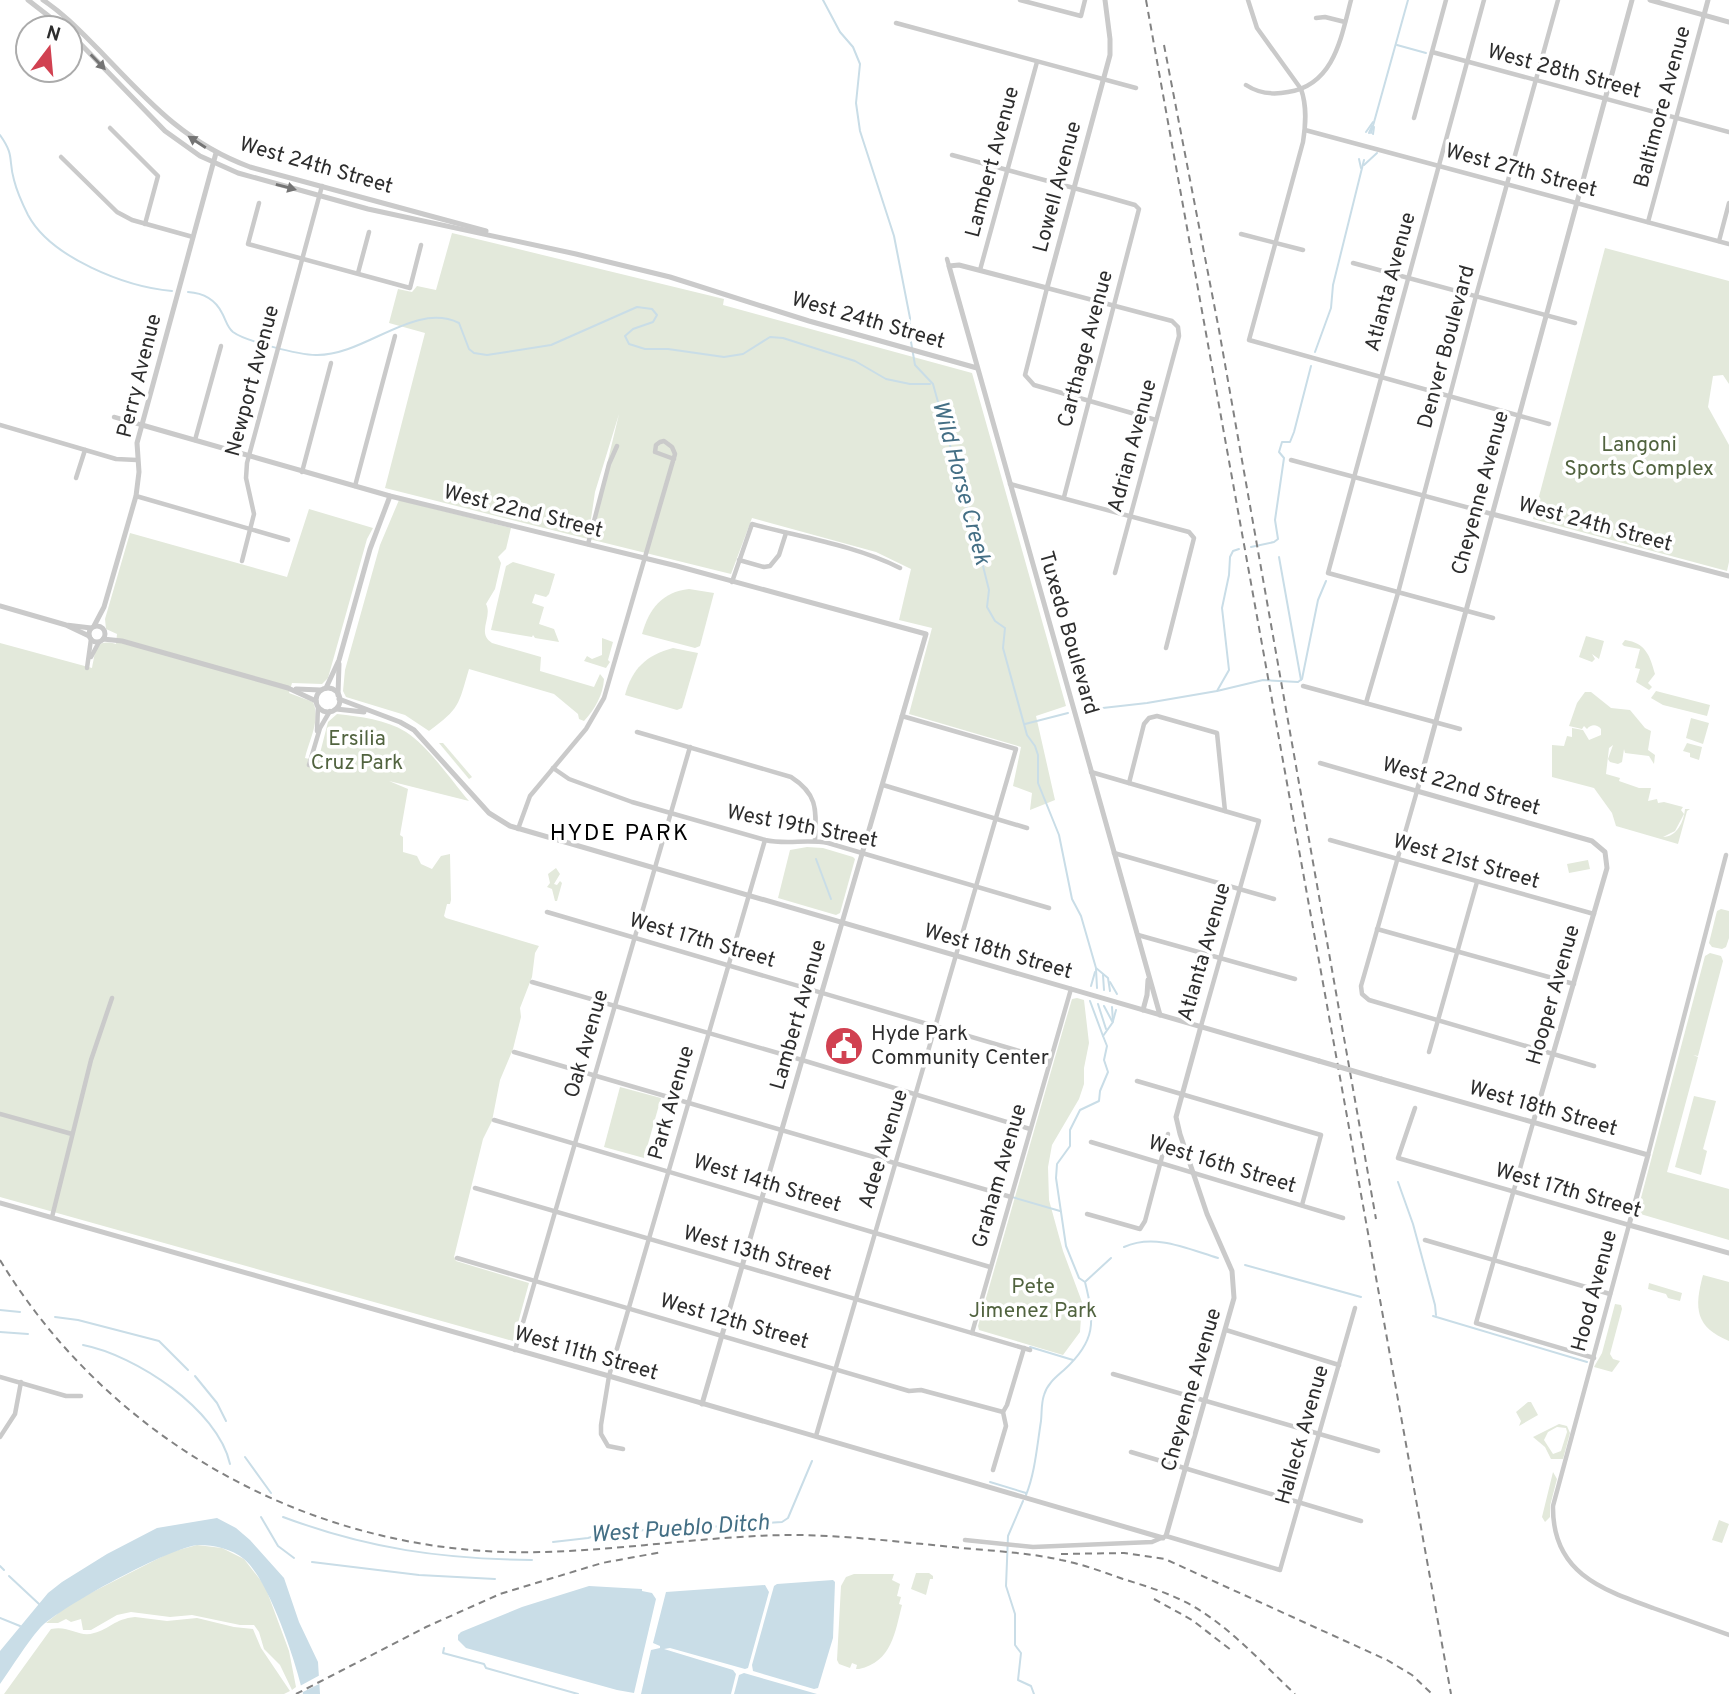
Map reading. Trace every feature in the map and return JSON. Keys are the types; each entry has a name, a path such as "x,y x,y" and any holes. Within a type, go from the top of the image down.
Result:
{"street":[{"path":"28,0 46,14"},
{"name":"West 24th Street","path":"43,0 72,23 171,123 216,153 250,167 449,219 509,239"},
{"path":"1020,0 1082,16 1085,0"},
{"name":"Lowell Avenue","path":"1089,401 1034,385 1028,381 1026,375 1111,47 1105,0"},
{"path":"1248,0 1257,28 1301,89 1305,99 1305,130 1249,340 1549,424"},
{"path":"1246,85 1253,90 1285,93 1301,89 1317,80 1336,53 1351,0"},
{"path":"1414,118 1446,0"},
{"name":"Atlanta Avenue","path":"1398,593 1328,573 1484,0"},
{"name":"Denver Boulevard","path":"1366,703 1558,0"},
{"name":"Cheyenne Avenue","path":"1438,1020 1369,1000 1362,994 1361,986 1436,722 1632,0"},
{"path":"1650,0 1729,22"},
{"name":"Baltimore Avenue","path":"1648,222 1708,0"},
{"path":"1316,18 1325,17 1345,22"},
{"path":"896,23 1136,88"},
{"name":"West 24th Street","path":"84,47 156,122 189,149 213,163 247,176 368,209 509,239 670,278 976,368"},
{"name":"West 28th Street","path":"1432,52 1729,132"},
{"name":"Lambert Avenue","path":"980,270 1037,62"},
{"path":"110,128 158,176 145,225"},
{"name":"West 27th Street","path":"1305,130 1729,244"},
{"name":"Perry Avenue","path":"90,637 104,607 136,496 139,472 137,443 216,153"},
{"path":"952,155 1075,189"},
{"path":"61,157 117,212 145,225 193,237"},
{"name":"Newport Avenue","path":"242,561 254,507 246,478 249,456 322,186"},
{"name":"Carthage Avenue","path":"1063,497 1139,209 1135,205 1075,189"},
{"path":"259,203 248,244 410,288 421,244"},
{"path":"1719,241 1729,203"},
{"path":"358,273 369,232"},
{"path":"1241,234 1303,250"},
{"name":"Tuxedo Boulevard","path":"947,259 1160,1015"},
{"path":"1353,263 1575,323"},
{"path":"949,266 959,265 1114,305"},
{"name":"Adrian Avenue","path":"1114,305 1172,321 1178,327 1179,336 1115,573"},
{"path":"355,486 395,336"},
{"path":"195,440 220,346"},
{"path":"302,471 331,363"},
{"path":"1089,401 1156,420"},
{"name":"West 22nd Street","path":"114,417 390,496 645,558 926,634"},
{"path":"0,425 116,459 137,460"},
{"path":"518,829 530,796 586,729 604,698 674,459 672,446 660,442 656,445 656,452 674,459"},
{"path":"588,544 609,464 617,446"},
{"path":"76,478 85,450"},
{"name":"West 24th Street","path":"1291,460 1729,576"},
{"path":"1009,484 1189,532 1194,538 1166,648"},
{"path":"136,496 288,540"},
{"path":"315,742 317,704 339,660 370,549 390,496"},
{"path":"732,582 752,524 887,561 900,568"},
{"path":"740,560 764,567 770,566 779,555 786,533"},
{"path":"1398,593 1493,618"},
{"path":"0,606 66,625 90,637 122,641 288,688 317,704 323,711 332,710"},
{"name":"Perry Avenue","path":"101,640 104,607"},
{"path":"66,625 103,629 122,641"},
{"name":"Lambert Avenue","path":"702,1404 926,634"},
{"path":"90,637 90,658"},
{"path":"87,668 101,640"},
{"path":"309,765 325,718 339,697 339,660"},
{"path":"1303,686 1460,729"},
{"path":"288,688 333,690 339,697"},
{"name":"West 18th Street","path":"339,697 414,730 489,813 518,829 1647,1155"},
{"name":"West 18th Street","path":"332,710 378,715"},
{"name":"Adee Avenue","path":"816,1437 1016,749 902,716"},
{"path":"1091,772 1225,811 1217,733 1157,716 1149,718 1144,724 1129,783"},
{"path":"637,732 791,776 811,794 817,810 815,841"},
{"name":"Oak Avenue","path":"515,1350 690,747"},
{"name":"West 22nd Street","path":"1320,763 1592,841"},
{"name":"West 19th Street","path":"553,768 569,779 670,813 786,844 815,841 863,853 1049,908"},
{"path":"883,785 1027,828"},
{"name":"Atlanta Avenue","path":"1182,1093 1259,821 1225,811"},
{"name":"Park Avenue","path":"623,1449 608,1446 601,1434 609,1376 765,839"},
{"name":"West 21st Street","path":"1330,840 1594,914"},
{"name":"Hooper Avenue","path":"1592,841 1605,852 1607,868 1476,1323 1594,1358"},
{"path":"1114,853 1274,899"},
{"name":"Hood Avenue","path":"1726,855 1553,1506 1556,1532 1562,1549 1573,1566 1596,1586 1729,1635"},
{"path":"1429,1052 1477,881"},
{"name":"West 17th Street","path":"547,912 1050,1060"},
{"path":"1377,929 1574,984"},
{"path":"1136,934 1295,979"},
{"path":"1143,1010 1148,991 1147,974"},
{"path":"532,982 1030,1129"},
{"name":"Graham Avenue","path":"972,1333 1070,989"},
{"path":"52,1217 91,1060 112,998"},
{"path":"1438,1020 1594,1066"},
{"path":"514,1052 1011,1197"},
{"path":"1138,1081 1321,1135 1302,1206"},
{"name":"Cheyenne Avenue","path":"1165,1537 1234,1298 1232,1271 1207,1214 1176,1117 1182,1093"},
{"name":"West 17th Street","path":"1415,1108 1398,1158 1729,1254"},
{"path":"0,1114 72,1134"},
{"name":"West 14th Street","path":"494,1120 990,1267"},
{"path":"1087,1214 1140,1229 1145,1221 1168,1134"},
{"name":"West 16th Street","path":"1091,1142 1343,1218"},
{"name":"West 13th Street","path":"475,1188 1027,1349 1003,1412"},
{"name":"West 11th Street","path":"0,1203 1280,1570"},
{"path":"1425,1240 1610,1294"},
{"name":"West 12th Street","path":"457,1258 909,1391 922,1390 1003,1412"},
{"name":"Halleck Avenue","path":"1280,1570 1355,1308"},
{"path":"1226,1330 1339,1365"},
{"path":"1113,1374 1378,1451"},
{"path":"0,1377 66,1396 81,1396"},
{"path":"0,1437 15,1414 21,1382"},
{"path":"993,1470 1006,1426 1003,1412"},
{"path":"1131,1452 1361,1521"},
{"path":"965,1540 1033,1547 1152,1542 1165,1537"}],"green space":[{"path":"452,233 724,299 723,305 972,373 1066,706 1036,716 1055,800 1030,810 1032,793 1013,786 1021,747 909,714 932,628 899,620 911,569 876,552 752,518 731,574 589,539 619,414 595,492 588,539 385,488 425,333 389,323 398,289 412,292 417,286 436,290"},
{"name":"Langoni Sports Complex","path":"1605,248 1729,281 1729,384 1723,375 1713,376 1708,407 1729,445 1727,571 1533,519"},
{"path":"399,500 511,528 506,549 498,557 501,563 495,589 486,604 488,614 485,635 492,643 541,657 540,671 594,687 600,674 604,679 600,696 584,721 554,694 469,669 456,705 447,717 429,731 405,715 346,697 343,691 345,670 380,545"},
{"name":"Ersilia Cruz Park","path":"309,509 373,528 367,539 328,678 322,684 292,683 289,693 313,702 315,709 315,723 305,758 318,761 328,722 337,714 381,721 414,738 431,754 469,801 389,781 408,789 400,835 403,837 403,852 417,856 421,864 432,869 441,856 450,854 451,900 450,904 447,904 444,916 446,918 539,946 535,953 532,977 520,1008 521,1017 513,1049 500,1080 492,1121 483,1139 454,1257 456,1261 529,1283 513,1341 0,1197 0,643 92,668 100,644 116,644 117,634 106,629 105,619 130,533 287,577"},
{"path":"513,562 555,574 549,594 546,597 535,594 532,603 544,607 539,624 554,629 559,642 535,638 533,635 532,637 491,630 506,566"},
{"path":"689,589 714,593 700,646 695,648 642,634 648,617 658,603 671,594"},
{"path":"1586,636 1604,641 1599,659 1592,654 1595,659 1592,662 1579,657"},
{"path":"602,638 613,642 608,660 610,662 606,668 584,661 587,656 592,659 602,655"},
{"path":"1625,640 1638,644 1649,656 1655,674 1648,683 1652,687 1649,690 1636,682 1640,669 1635,668 1640,649 1624,646 1622,644"},
{"path":"673,648 698,653 682,708 677,710 625,695 642,664"},
{"path":"1656,691 1710,705 1707,716 1663,705 1651,698"},
{"path":"1585,692 1591,692 1611,708 1630,710 1645,728 1651,731 1648,750 1655,755 1654,764 1649,756 1625,753 1624,749 1622,762 1610,762 1608,759 1613,745 1609,748 1606,774 1639,788 1651,788 1648,801 1657,799 1658,803 1683,807 1681,810 1684,814 1685,809 1690,809 1687,811 1678,844 1616,826 1612,813 1594,788 1552,777 1552,745 1564,746 1567,736 1572,737 1572,728 1583,730 1589,740 1601,735 1601,729 1596,725 1587,729 1584,726 1582,729 1569,726 1577,703","holes":["1684,814 1676,831 1663,837 1675,831"]},
{"path":"1691,718 1709,723 1703,744 1686,738"},
{"path":"439,743 443,743 472,777 469,779"},
{"path":"1687,743 1702,747 1699,760 1683,751"},
{"path":"823,848 855,859 840,913 836,915 778,898 790,850"},
{"path":"1588,860 1590,869 1569,873 1567,864"},
{"path":"556,868 560,874 554,884 557,885 560,881 562,883 555,901 552,889 547,887 550,883 548,874"},
{"path":"1717,911 1729,911 1729,938 1726,947 1722,949 1712,947 1709,943"},
{"path":"1710,953 1721,956 1723,961 1698,1056 1693,1055 1698,1057 1667,1172 1729,1189 1729,1240 1637,1213 1705,956"},
{"name":"Pete Jimenez Park","path":"1072,999 1084,1000 1089,1043 1084,1084 1079,1099 1052,1145 1048,1167 1049,1200 1063,1251 1082,1302 1080,1332 1063,1355 979,1330 978,1326"},
{"path":"620,1087 661,1098 644,1158 604,1147"},
{"path":"1694,1096 1716,1101 1703,1149 1707,1151 1701,1175 1675,1167"},
{"path":"1703,1275 1729,1282 1729,1341 1703,1323 1698,1297"},
{"path":"1649,1283 1682,1293 1680,1301 1648,1289"},
{"path":"1615,1304 1621,1305 1622,1309 1610,1354 1613,1359 1620,1361 1612,1372 1594,1367 1602,1353"},
{"path":"1531,1402 1538,1415 1519,1426 1521,1421 1516,1412"},
{"path":"1559,1424 1567,1426 1570,1433 1563,1459 1551,1459 1545,1447 1533,1437","holes":["1557,1427 1566,1428 1561,1451 1553,1454 1544,1440 1548,1432"]},
{"path":"1553,1472 1557,1479 1550,1517 1545,1522 1542,1517"},
{"path":"1719,1520 1729,1524 1722,1543 1712,1540"},
{"path":"197,1545 222,1548 244,1559 265,1586 289,1651 296,1687 292,1690 280,1665 264,1649 254,1625 240,1625 192,1615 170,1617 131,1612 117,1615 91,1630 83,1630 81,1619 46,1623 71,1603 171,1552"},
{"path":"916,1573 929,1573 933,1576 926,1595 911,1589"},
{"path":"854,1574 894,1574 892,1580 900,1584 897,1596 901,1597 899,1604 902,1605 894,1635 885,1653 879,1660 859,1669 852,1663 850,1668 839,1664 837,1660 841,1586 846,1577"},
{"path":"135,1617 167,1621 197,1618 253,1629 261,1648 290,1691 284,1694 4,1694 51,1629 89,1634"}],"water":[{"path":"217,1518 236,1528 250,1540 284,1578 299,1622 318,1662 320,1694 303,1694 280,1622 263,1584 253,1570 244,1559 228,1550 199,1545 142,1566 51,1618 40,1628 0,1684 0,1651 48,1593 62,1582 107,1554 157,1528"},
{"path":"833,1580 833,1638 818,1688 753,1671 752,1665 774,1586"},
{"path":"765,1585 769,1592 748,1668 670,1648 664,1649 733,1670 736,1674 731,1694 641,1694 651,1650 660,1648 653,1643 666,1592"},
{"path":"589,1586 642,1589 652,1593 656,1599 634,1693 466,1648 458,1640 461,1632 522,1607"},
{"path":"744,1673 817,1694 734,1694 739,1675"}],"pier":[{"path":"322,1674 323,1682 299,1694 298,1687"}],"waterway":[{"name":"Wild Horse Creek","path":"823,0 840,32 853,47 860,64 856,103 860,131 894,236 910,318 915,365 933,384 989,590 987,607 995,621 1005,628 1003,648 1027,735 1038,755 1038,783 1059,835 1072,899 1081,916 1096,968 1108,978 1110,991"},
{"path":"1371,133 1408,0"},
{"path":"1397,45 1426,53"},
{"path":"1366,132 1373,122"},
{"path":"1369,133 1372,126"},
{"path":"1373,134 1374,127"},
{"path":"0,135 9,153 15,185 26,211 39,230 54,244 91,268 112,277 172,291"},
{"path":"1364,165 1377,153"},
{"path":"1359,159 1361,168"},
{"path":"1315,352 1331,308 1333,285 1364,160"},
{"path":"188,292 204,295 212,300 229,328 239,336 273,347 316,355 353,347 407,324 442,318 459,323 469,349 474,353 487,355 551,345 637,307 652,309 657,315 653,322 633,329 625,336 629,344 645,349 668,349 724,357 743,354 770,337 783,338 855,361 886,379 910,384 930,384"},
{"path":"1251,547 1278,539 1275,520 1284,458 1279,452 1282,442 1290,442 1294,432 1311,366"},
{"path":"1217,691 1229,670 1222,608 1230,557 1233,551 1239,549"},
{"path":"1279,557 1301,680"},
{"path":"1085,710 1147,703 1263,680 1298,682 1302,679 1318,600 1326,581"},
{"path":"1025,724 1068,713"},
{"path":"816,859 831,899"},
{"name":"Wild Horse Creek","path":"1096,969 1097,988"},
{"name":"Wild Horse Creek","path":"1091,986 1095,972"},
{"name":"Wild Horse Creek","path":"1103,975 1104,990"},
{"name":"Wild Horse Creek","path":"1110,982 1117,994"},
{"name":"Wild Horse Creek","path":"1090,1001 1103,1036"},
{"name":"Wild Horse Creek","path":"1098,1004 1106,1029"},
{"name":"Wild Horse Creek","path":"1104,1006 1112,1021"},
{"name":"Wild Horse Creek","path":"1026,1495 1034,1469 1045,1391 1082,1350 1090,1330 1090,1309 1085,1282 1079,1278 1066,1246 1056,1178 1057,1164 1070,1146 1070,1130 1080,1110 1099,1101 1108,1072 1104,1060 1107,1046 1103,1036 1113,1022 1112,1007"},
{"name":"Wild Horse Creek","path":"1113,1021 1116,1010"},
{"path":"1398,1182 1413,1224 1436,1315"},
{"path":"1012,1197 1060,1211"},
{"path":"1124,1247 1136,1243 1159,1242 1218,1258"},
{"path":"1086,1281 1111,1258"},
{"path":"1245,1265 1361,1297"},
{"name":"West Pueblo Ditch","path":"0,1310 20,1312"},
{"path":"1433,1316 1587,1362"},
{"name":"West Pueblo Ditch","path":"55,1317 78,1320 159,1341 188,1370"},
{"path":"0,1332 28,1334"},
{"path":"83,1345 126,1360 172,1388 209,1424 222,1444 230,1464"},
{"path":"1030,1347 1073,1360"},
{"name":"West Pueblo Ditch","path":"195,1376 217,1403 226,1421"},
{"name":"West Pueblo Ditch","path":"245,1457 271,1493"},
{"name":"West Pueblo Ditch","path":"553,1542 588,1538 608,1532 645,1530 676,1533 709,1527 782,1522 788,1518 812,1461"},
{"name":"West Pueblo Ditch","path":"990,1482 1026,1493"},
{"name":"Wild Horse Creek","path":"1023,1501 1008,1536 1006,1586 1015,1614 1015,1645 1021,1653 1018,1680 1031,1686 1034,1694"},
{"path":"261,1517 278,1546 294,1558"},
{"name":"West Pueblo Ditch","path":"283,1517 346,1537 406,1550 467,1557 532,1560"},
{"path":"312,1562 419,1575 495,1579"},
{"path":"0,1566 4,1570"},
{"path":"9,1576 39,1604"},
{"path":"0,1618 20,1626"},
{"path":"444,1648 443,1653 484,1664 486,1668 578,1694"}],"railway":[{"path":"1146,0 1451,1694"},
{"path":"1164,45 1219,330 1376,1219"},
{"path":"0,1260 42,1321 91,1375 146,1423 206,1464 271,1498 339,1524 411,1542 484,1551 552,1552 724,1538 807,1535 1048,1557 1149,1587 1191,1605 1232,1635 1295,1694"},
{"path":"296,1694 426,1627 500,1594 602,1563 662,1552"},
{"path":"1061,1554 1124,1553 1165,1559 1387,1660 1412,1675 1432,1694"},
{"path":"1154,1599 1192,1620 1231,1650"}],"place":[{"name":"Hyde Park Community Center","path":"844,1046"}],"district":[{"name":"HYDE PARK","path":"620,834"}]}
